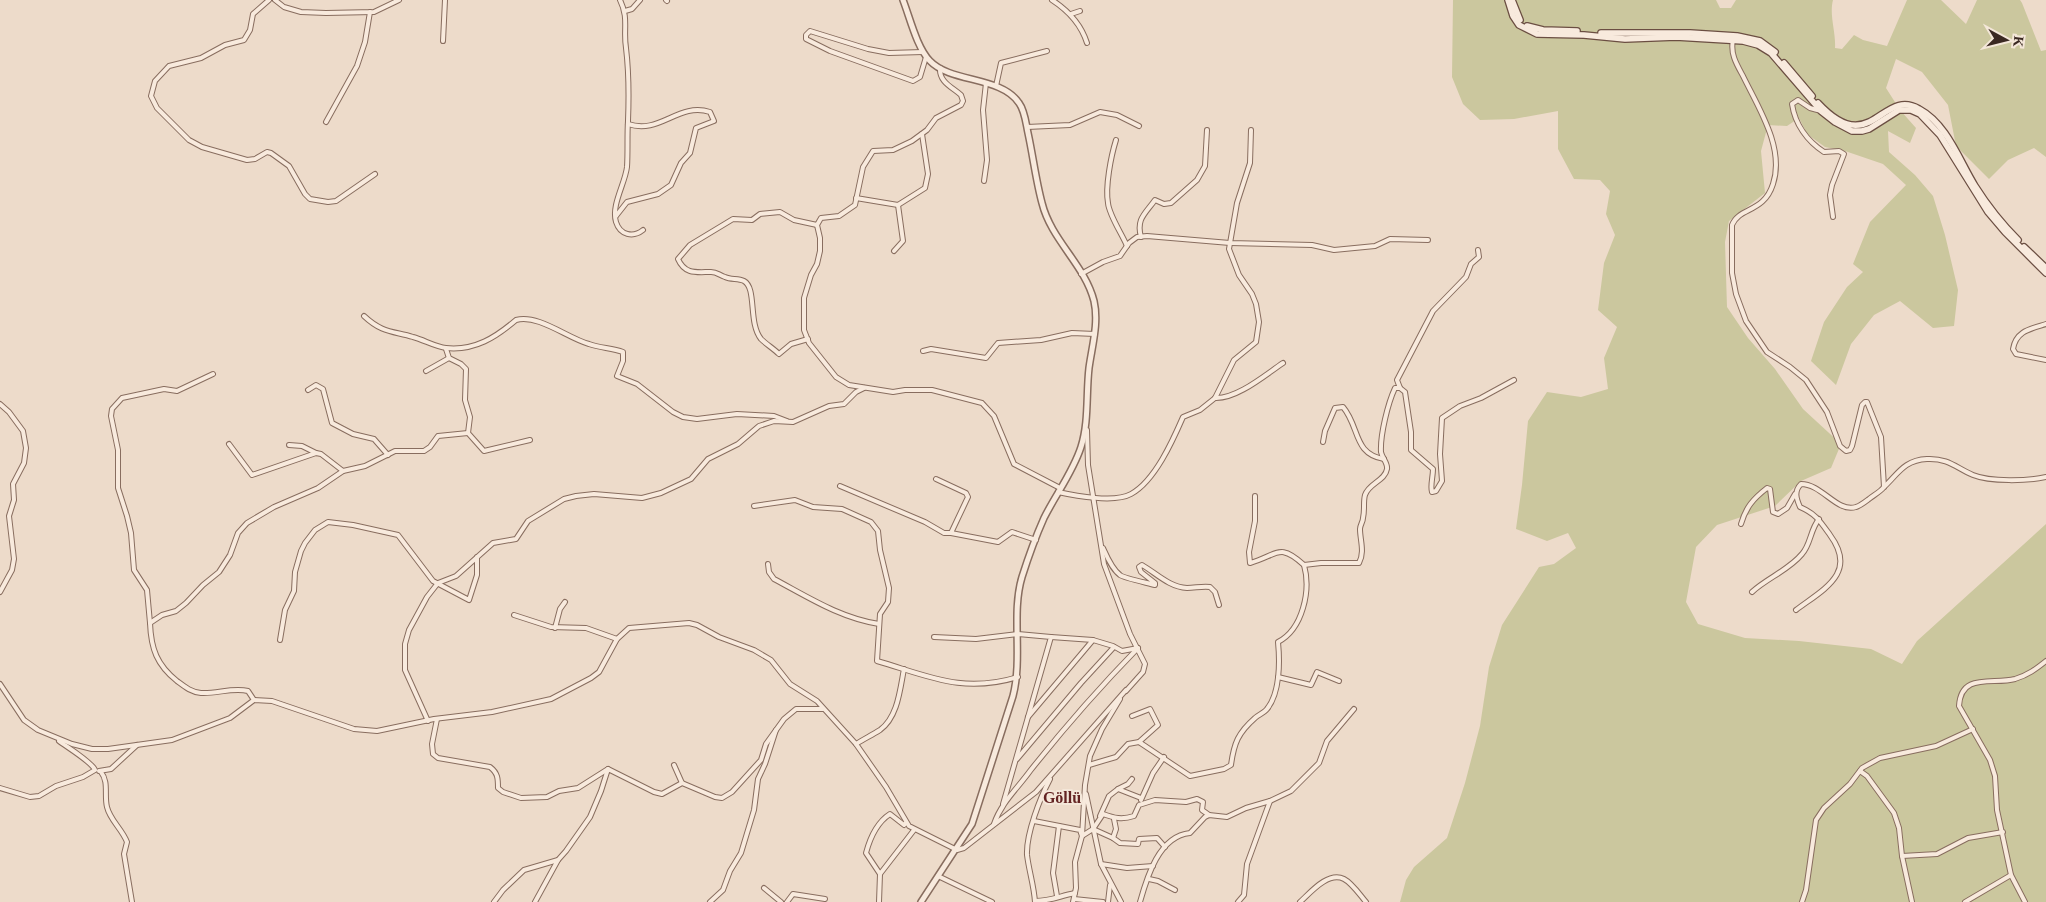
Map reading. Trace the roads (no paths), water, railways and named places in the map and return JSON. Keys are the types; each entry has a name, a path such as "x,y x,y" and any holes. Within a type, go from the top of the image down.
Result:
{"main road":[{"path":"1508,0 1513,16 1519,25 1538,34 1584,35 1625,39 1676,37 1752,43 1764,48 1821,111 1835,122 1857,132 1869,129 1899,110 1911,110 1920,114 1940,135 1988,212 2011,239 2046,273"},
{"path":"1512,0 1519,18 1527,26 1537,30 1620,34 1690,33 1737,36 1760,41 1777,55 1819,105 1837,119 1852,126 1865,125 1888,110 1902,105 1918,108 1939,127 1994,213 2020,243 2046,268"}],"street":[{"path":"269,0 253,14 248,36 244,40 225,45 201,58 174,64 163,71 152,88 152,96 157,108 189,140 202,148 247,160 255,159 267,152 271,153 289,166 305,194 315,201 336,201 375,174"},
{"path":"275,0 284,7 300,12 370,12 398,0"},
{"path":"443,41 446,0"},
{"path":"620,0 626,11 625,48 628,60 628,124 627,166 616,216 618,227 626,234 638,233 643,230"},
{"path":"626,11 632,9 640,0"},
{"path":"903,0 925,54 940,68 996,86 1012,95 1020,103 1027,127 1042,205 1053,230 1088,285 1094,303 1096,334 1089,369 1082,445 1075,462 1044,519 1021,579 1018,677 979,805 972,824 957,850 921,902"},
{"path":"1052,0 1071,14 1084,34 1087,44"},
{"path":"1071,14 1080,11"},
{"path":"326,122 357,66 365,42 370,12"},
{"path":"810,31 868,49 889,53 925,54 920,77 913,81 830,52 806,39 806,35 810,31"},
{"path":"1733,40 1732,48 1736,62 1764,121 1774,147 1777,163 1774,184 1767,197 1761,205 1734,219 1732,225 1732,273 1736,294 1744,315 1767,352 1806,380 1827,412 1840,446 1846,451 1850,450 1852,446 1862,405 1867,402 1881,437 1884,488"},
{"path":"996,86 1001,63 1047,51"},
{"path":"940,68 939,74 944,83 961,95 963,101 961,105 936,118 922,134 897,149 873,151 863,167 853,208 839,216 821,218 817,224 820,251 817,264 810,275 804,298 804,330 808,339 836,377 849,385 893,392 932,390 982,403 994,416 1014,464 1059,490 1076,496 1108,498 1130,494 1144,483 1169,449 1183,417 1200,410 1215,398 1234,360 1256,342 1259,322 1256,304 1239,274 1229,249 1237,203 1250,163 1251,130"},
{"path":"984,181 987,160 983,110 986,83"},
{"path":"1821,111 1810,108 1798,100 1792,104 1800,129 1810,140 1824,152 1839,151 1844,154 1830,195 1832,218"},
{"path":"616,216 628,202 658,194 671,185 681,164 690,153 696,128 714,121 710,112 694,109 647,127 636,127 628,124"},
{"path":"1027,127 1070,125 1100,112 1117,115 1139,126"},
{"path":"1140,237 1138,226 1140,219 1155,200 1164,204 1171,203 1197,180 1205,166 1207,130"},
{"path":"856,198 898,205 926,188 928,174 922,134"},
{"path":"1116,140 1111,162 1108,203 1127,246"},
{"path":"894,251 903,241 898,205"},
{"path":"808,339 791,344 779,354 761,338 755,326 752,295 749,285 743,280 725,278 718,273 688,271 680,264 678,259 690,245 733,219 752,220 760,214 780,212 794,220 817,224"},
{"path":"1081,274 1103,262 1120,256 1127,246 1140,237 1147,236 1230,243 1312,245 1334,250 1375,246 1390,239 1428,240"},
{"path":"1478,250 1479,257 1471,264 1466,277 1433,311 1397,380 1400,388 1405,392 1411,432 1411,450 1433,469 1432,492 1436,491 1442,481 1440,454 1442,418 1460,406 1481,398 1514,380"},
{"path":"364,316 383,330 411,336 446,348 476,346 491,340 516,320 521,319 546,324 589,344 623,352 623,361 617,376 637,384 673,412 683,417 697,419 737,414 774,416 793,422"},
{"path":"2046,324 2021,332 2015,340 2013,349 2016,354 2046,360"},
{"path":"924,351 931,349 986,358 998,343 1041,340 1072,333 1096,334"},
{"path":"446,348 449,358 466,369 465,400 470,417 468,433 484,451 530,440"},
{"path":"426,371 449,358"},
{"path":"1215,398 1224,398 1248,386 1283,363"},
{"path":"213,374 177,391 158,390 122,398 112,409 111,416 118,450 118,488 129,524 134,570 147,590 150,636 157,659 164,670 190,691 202,693 242,689 248,691 254,700"},
{"path":"308,390 316,385 323,389 332,423 353,434 374,439 388,455"},
{"path":"428,720 405,670 405,644 409,630 427,597 438,583 456,576 493,543 516,539 528,521 564,499 594,494 642,498 661,493 691,479 708,459 738,444 759,426 774,421 793,422 829,406 844,404 856,392 865,388"},
{"path":"1304,565 1359,563 1362,551 1360,527 1366,494 1371,486 1381,479 1387,471 1387,465 1381,454 1382,443 1391,396 1395,388 1400,388"},
{"path":"0,404 23,430 26,448 24,463 13,484 14,500 9,516 14,559 12,570 0,592"},
{"path":"1323,442 1325,431 1335,408 1343,407 1348,413 1366,453 1375,458 1384,459"},
{"path":"0,684 24,720 38,730 92,750 172,740 230,718 254,700 272,701 354,728 377,731 428,720 492,712 551,699 599,672 617,639 629,628 689,623 754,650 771,660 790,684 817,701 856,744 886,787 906,823 914,830 957,850 964,848 1036,792 1143,672 1145,664 1130,634 1104,564 1088,465 1086,416"},
{"path":"150,623 162,615 176,611 219,572 230,555 238,533 247,523 274,507 318,488 343,470 365,466 404,450 424,451 430,447 438,436 468,433"},
{"path":"229,444 252,475 316,453"},
{"path":"289,445 302,446 321,454 343,470"},
{"path":"1741,524 1745,511 1754,498 1767,488 1770,489 1772,495 1773,512 1778,514 1787,508 1801,484 1814,486 1840,505 1851,508 1858,507 1884,488 1896,472 1916,460 1948,461 1973,475 1983,478 2034,480 2046,477"},
{"path":"936,479 966,493 968,497 951,533"},
{"path":"840,486 916,518 944,533 998,542 1012,532 1036,540"},
{"path":"1795,494 1800,507 1815,514 1837,544 1842,555 1833,582 1796,610"},
{"path":"1140,742 1190,776 1224,769 1231,765 1235,740 1246,727 1267,709 1272,699 1280,668 1278,642 1286,638 1294,628 1304,602 1307,576 1304,565 1292,554 1280,551 1250,563 1249,552 1255,521 1255,496"},
{"path":"754,506 795,500 813,507 842,509 871,522 878,530 888,588 888,602 880,614 877,662 951,683 998,683 1018,677"},
{"path":"1752,592 1762,583 1794,563 1809,543 1814,526 1819,519"},
{"path":"280,640 284,610 294,591 295,572 304,543 316,530 328,522 353,525 398,535 433,581 469,600 477,575 477,557"},
{"path":"1100,544 1122,577 1154,585 1155,583 1141,572 1139,567 1142,565 1175,586 1188,588 1210,587 1215,592 1219,605"},
{"path":"768,564 769,572 774,579 830,610 860,622 879,624"},
{"path":"555,628 560,609 565,602"},
{"path":"514,615 555,628 586,628 617,639"},
{"path":"934,636 976,639 1018,634 1093,640 1114,647 1122,652 1138,648"},
{"path":"993,826 1003,804 1051,637"},
{"path":"1026,719 1093,640"},
{"path":"1016,761 1080,682 1114,647"},
{"path":"1003,804 1095,693 1138,648"},
{"path":"2024,902 2011,875 1997,810 1996,776 1990,760 1958,706 1959,698 1965,687 1977,681 2014,679 2030,674 2046,661"},
{"path":"856,744 881,729 891,719 904,669"},
{"path":"1278,677 1311,684 1317,672 1339,681"},
{"path":"1103,902 1073,901 1075,893 1075,862 1082,836 1084,785 1090,756 1102,729 1126,690"},
{"path":"674,765 682,783 715,797 722,798 732,792 761,760 766,744 784,719 796,709 823,709"},
{"path":"1089,765 1116,757 1128,744 1140,742 1158,725 1150,709 1132,716"},
{"path":"1140,902 1153,866 1165,847 1180,834 1190,833 1204,817 1209,815 1227,816 1246,808 1270,802 1291,791 1319,763 1327,741 1354,709"},
{"path":"437,719 432,744 433,754 438,758 490,767 495,771 498,779 498,788 503,792 521,798 546,797 558,790 578,788 608,769"},
{"path":"710,902 723,890 730,871 740,853 754,810 758,779 766,764 777,731 776,729"},
{"path":"1802,902 1807,883 1816,820 1824,808 1850,784 1867,763 1880,758 1936,746 1973,730"},
{"path":"54,736 76,755 93,764 95,770"},
{"path":"0,788 30,797 39,796 56,786 83,777 95,770 101,772 111,770 137,745"},
{"path":"1100,816 1103,814 1114,819 1134,816 1153,772 1164,757"},
{"path":"608,769 654,792 662,794 682,783"},
{"path":"535,902 558,860 590,817 608,769"},
{"path":"1860,771 1867,776 1894,813 1899,828 1902,856 1912,902"},
{"path":"101,772 106,786 107,808 126,842 124,854 132,902"},
{"path":"1052,775 1034,821 1027,853 1035,902 1051,901 1057,896 1075,893"},
{"path":"1082,836 1093,829 1110,796 1132,779"},
{"path":"1084,785 1101,864 1110,885 1121,902"},
{"path":"1118,789 1141,798"},
{"path":"1139,805 1155,800 1186,802 1197,799 1203,802 1202,810 1209,815"},
{"path":"1238,902 1244,895 1247,864 1270,802"},
{"path":"880,874 866,853 870,838 883,818 890,814 904,825 906,823"},
{"path":"1113,838 1116,829 1114,819"},
{"path":"1034,821 1080,830 1082,836"},
{"path":"1057,896 1053,873 1060,826"},
{"path":"1093,829 1120,843 1131,845 1138,844 1139,839 1157,838 1165,847"},
{"path":"879,902 880,874 914,830"},
{"path":"1902,856 1937,854 1968,838 2002,832"},
{"path":"494,902 503,890 524,870 558,860"},
{"path":"1101,864 1127,868 1153,866"},
{"path":"1965,902 2011,875"},
{"path":"938,876 992,902"},
{"path":"1300,902 1323,882 1337,877 1344,879 1366,902"},
{"path":"1149,878 1175,890"},
{"path":"1108,902 1110,885"},
{"path":"764,888 781,902"},
{"path":"787,902 793,894 825,899"}],"district":[{"name":"Göllü","path":"1062,797"}]}
